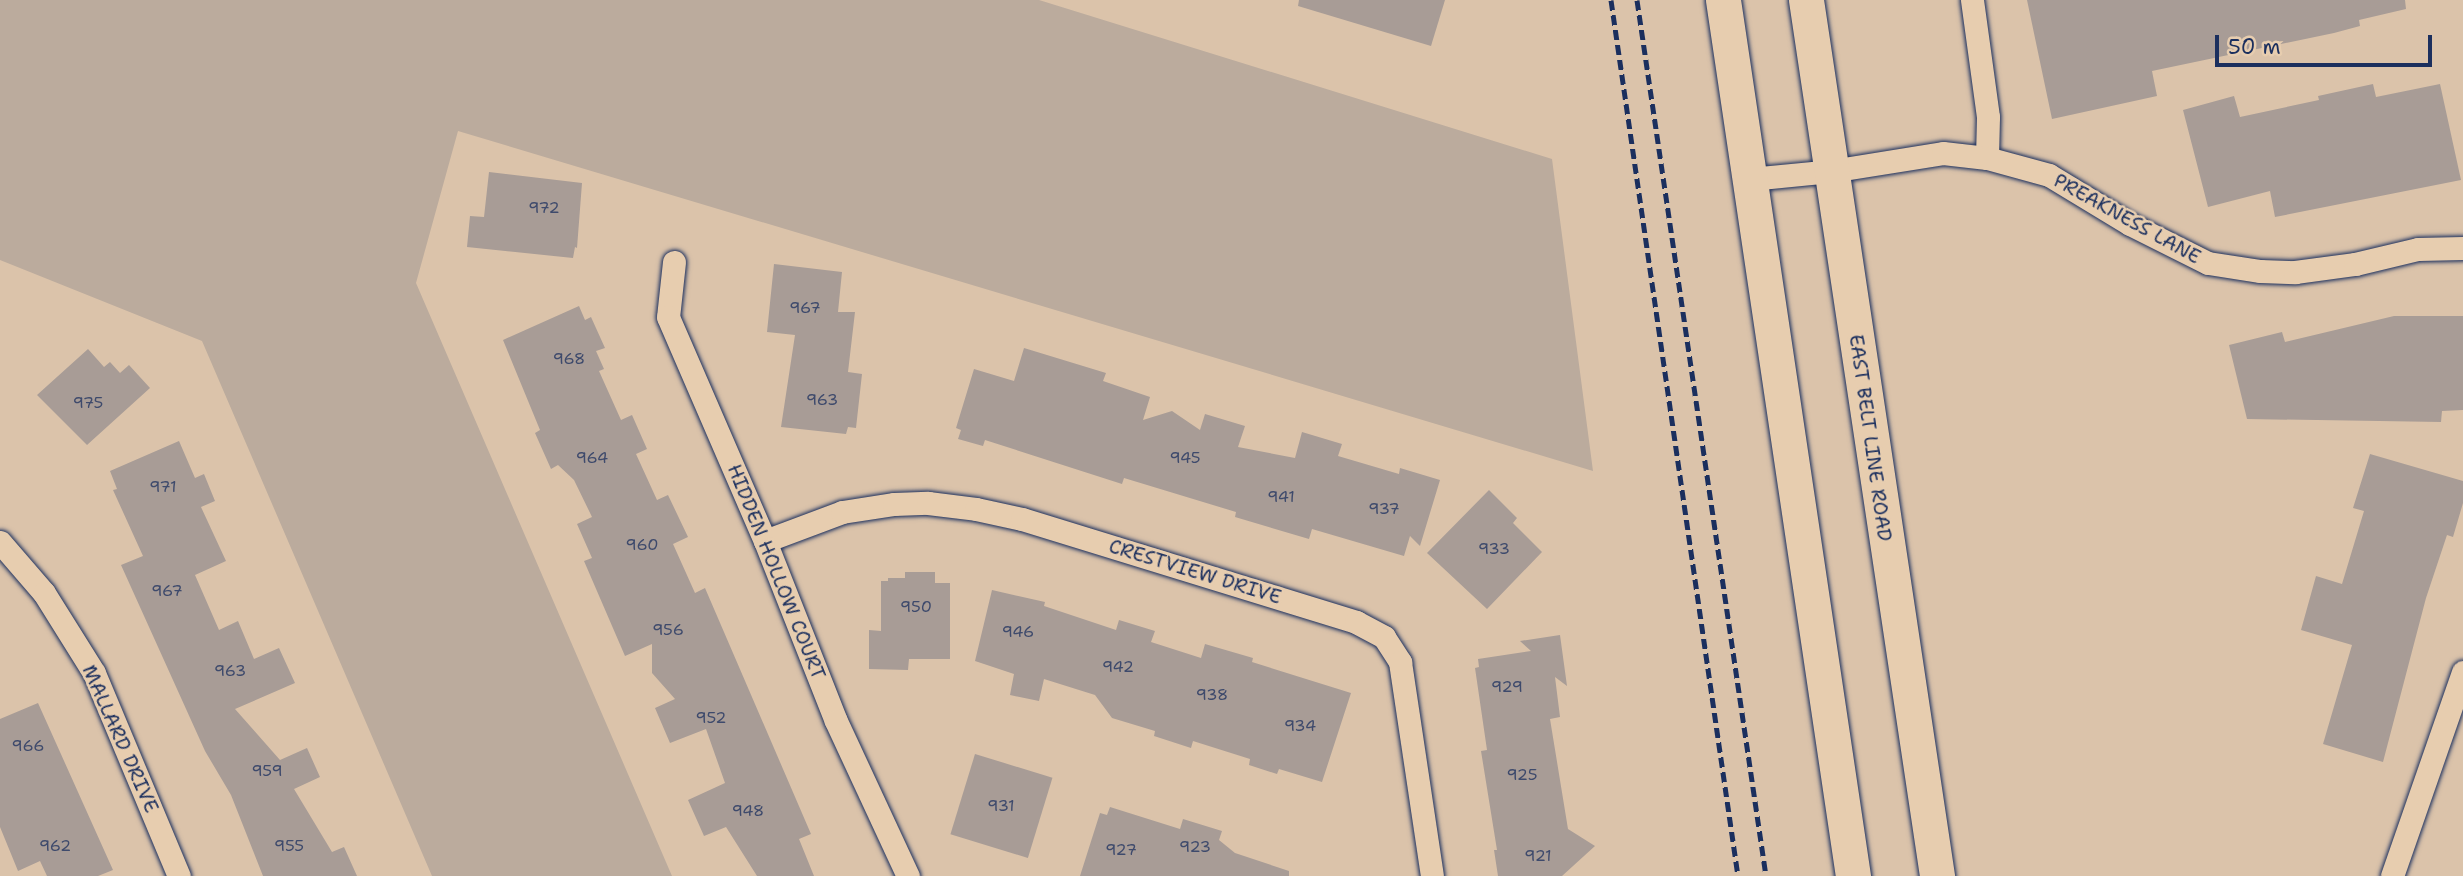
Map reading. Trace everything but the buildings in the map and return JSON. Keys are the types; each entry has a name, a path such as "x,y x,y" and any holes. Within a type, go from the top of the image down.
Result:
{"main road":[{"path":"1723,0 1853,876"},
{"name":"EAST BELT LINE ROAD","path":"1806,0 1937,876"}],"street":[{"path":"1972,0 1988,117 1987,158"},
{"name":"PREAKNESS LANE","path":"1750,179 1831,171 1942,153 1987,158 2049,175 2130,224 2208,263 2260,271 2295,272 2355,264 2418,249 2463,248"},
{"name":"HIDDEN HOLLOW COURT","path":"674,262 668,317 765,541 836,721 908,876"},
{"name":"CRESTVIEW DRIVE","path":"765,541 842,512 894,504 928,503 976,509 1035,523 1356,622 1384,637 1399,663 1432,876"},
{"name":"MALLARD DRIVE","path":"0,542 44,593 94,673 179,876"},
{"path":"2392,876 2463,672"}],"shaded area":[{"path":"0,0 1039,0 1552,159 1593,471 458,131 416,283 672,876 432,876 202,341 0,260"}],"railway":[{"path":"1611,0 1738,876"},
{"path":"1637,0 1766,876"}]}
